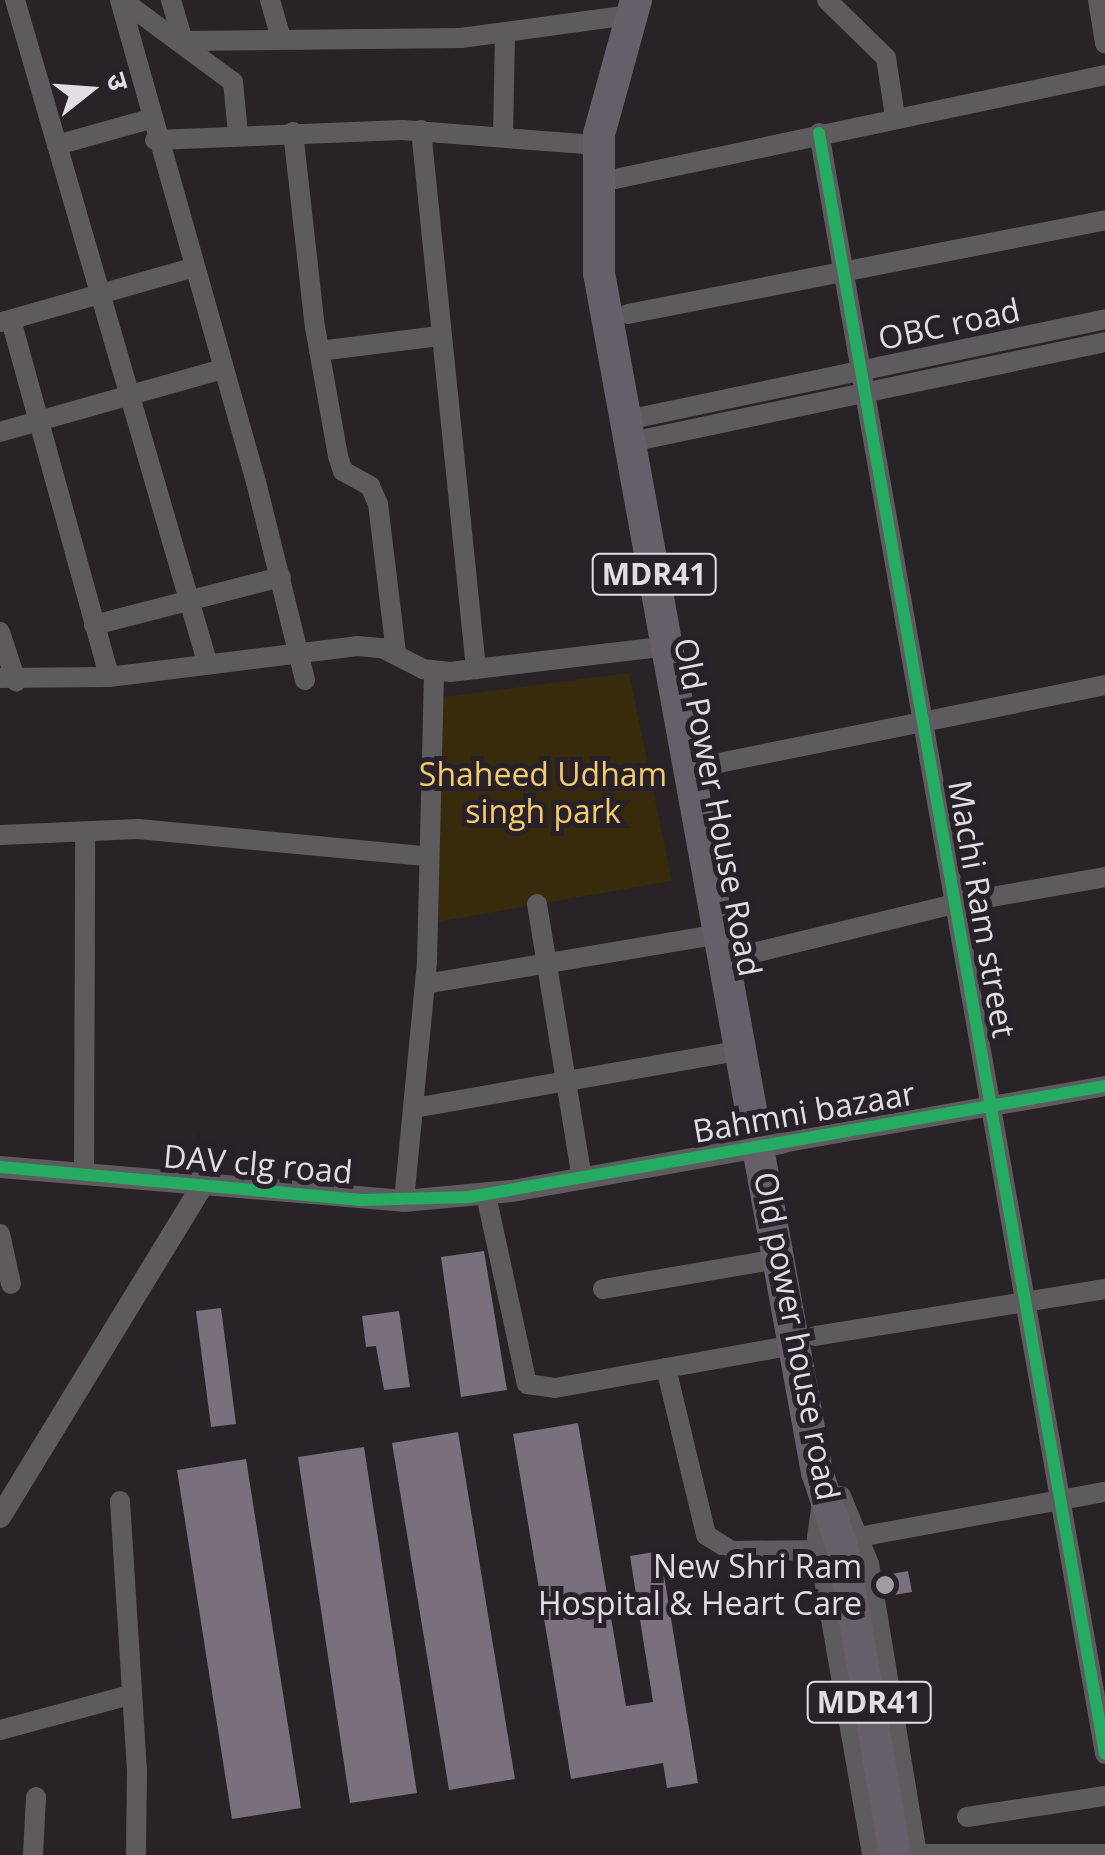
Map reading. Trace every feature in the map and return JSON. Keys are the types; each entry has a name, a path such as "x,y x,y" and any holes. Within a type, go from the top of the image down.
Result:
{"highway":[{"name":"Old Power House Road","path":"641,5 598,145 599,273 639,429 709,764 733,945 742,1050 771,1146"},
{"name":"Old Power House Road","path":"641,5 615,179 639,429 667,646 733,945 771,1146"},
{"name":"Old power house road","path":"771,1146 779,1259 804,1340"},
{"name":"Old power house road","path":"771,1146 894,1855"}],"street":[{"path":"15,0 208,664"},
{"path":"172,0 181,41"},
{"path":"270,0 280,36"},
{"path":"1098,0 1105,43"},
{"path":"124,1 232,82 238,133"},
{"path":"124,1 152,130 281,577 305,680"},
{"path":"840,4 886,58 895,116"},
{"path":"181,41 280,36 403,41 506,34 641,5"},
{"path":"504,137 506,34"},
{"path":"615,179 895,116 1105,75"},
{"path":"56,144 152,130 421,130 598,145"},
{"path":"421,130 439,336 476,669"},
{"path":"293,132 319,350 340,466 370,486 378,504 396,652"},
{"name":"Machi Ram street","path":"819,133 920,720 958,903 986,1107 1027,1304 1056,1501 1100,1698 1105,1754"},
{"path":"628,314 1105,220"},
{"path":"108,677 38,421 5,321 192,268"},
{"name":"OBC road","path":"639,429 861,371 1105,319"},
{"path":"319,350 439,336"},
{"name":"OBC road","path":"639,429 865,396 1105,342"},
{"path":"0,432 222,369"},
{"path":"94,625 281,577"},
{"path":"0,632 8,679 108,677 300,650 374,646 396,652 434,672 667,646"},
{"path":"404,1201 425,984 434,672"},
{"path":"709,764 1105,685"},
{"path":"0,835 156,830 426,856"},
{"path":"84,1176 85,832"},
{"path":"425,984 548,963 733,945 1105,877"},
{"path":"537,904 582,1179"},
{"path":"414,1108 742,1050"},
{"name":"Bahmni bazaar","path":"512,1192 1105,1086"},
{"name":"DAV clg road","path":"0,1167 201,1188 404,1201 512,1192"},
{"path":"0,1518 201,1188"},
{"path":"486,1195 527,1384 555,1388 804,1340 1105,1290"},
{"path":"0,1234 11,1284"},
{"path":"603,1290 779,1259"},
{"path":"666,1368 706,1535 732,1551 838,1528 1105,1492"},
{"path":"120,1500 136,1855"},
{"path":"838,1528 917,1855 1105,1854"},
{"path":"838,1528 872,1855"},
{"path":"0,1730 130,1695"},
{"path":"967,1816 1105,1796"},
{"path":"33,1855 36,1797"}],"green space":[{"name":"Shaheed Udham singh park","path":"629,673 672,881 419,925 442,697"}],"building":[{"path":"484,1251 507,1390 461,1397 441,1257"},
{"path":"221,1308 236,1424 211,1427 196,1311"},
{"path":"399,1311 410,1387 384,1390 376,1346 366,1347 362,1316"},
{"path":"578,1423 626,1706 653,1702 630,1556 660,1551 698,1783 667,1788 663,1763 571,1779 513,1434"},
{"path":"458,1432 515,1779 449,1790 392,1443"},
{"path":"364,1447 417,1793 350,1803 298,1457"},
{"path":"246,1459 301,1808 232,1819 177,1470"},
{"path":"908,1571 912,1592 888,1596 885,1575"}],"cycle path":[{"path":"819,133 1105,1754"},
{"path":"0,1167 361,1200 469,1197 1105,1086"}],"place":[{"name":"New Shri Ram Hospital & Heart Care","path":"885,1585"}]}
